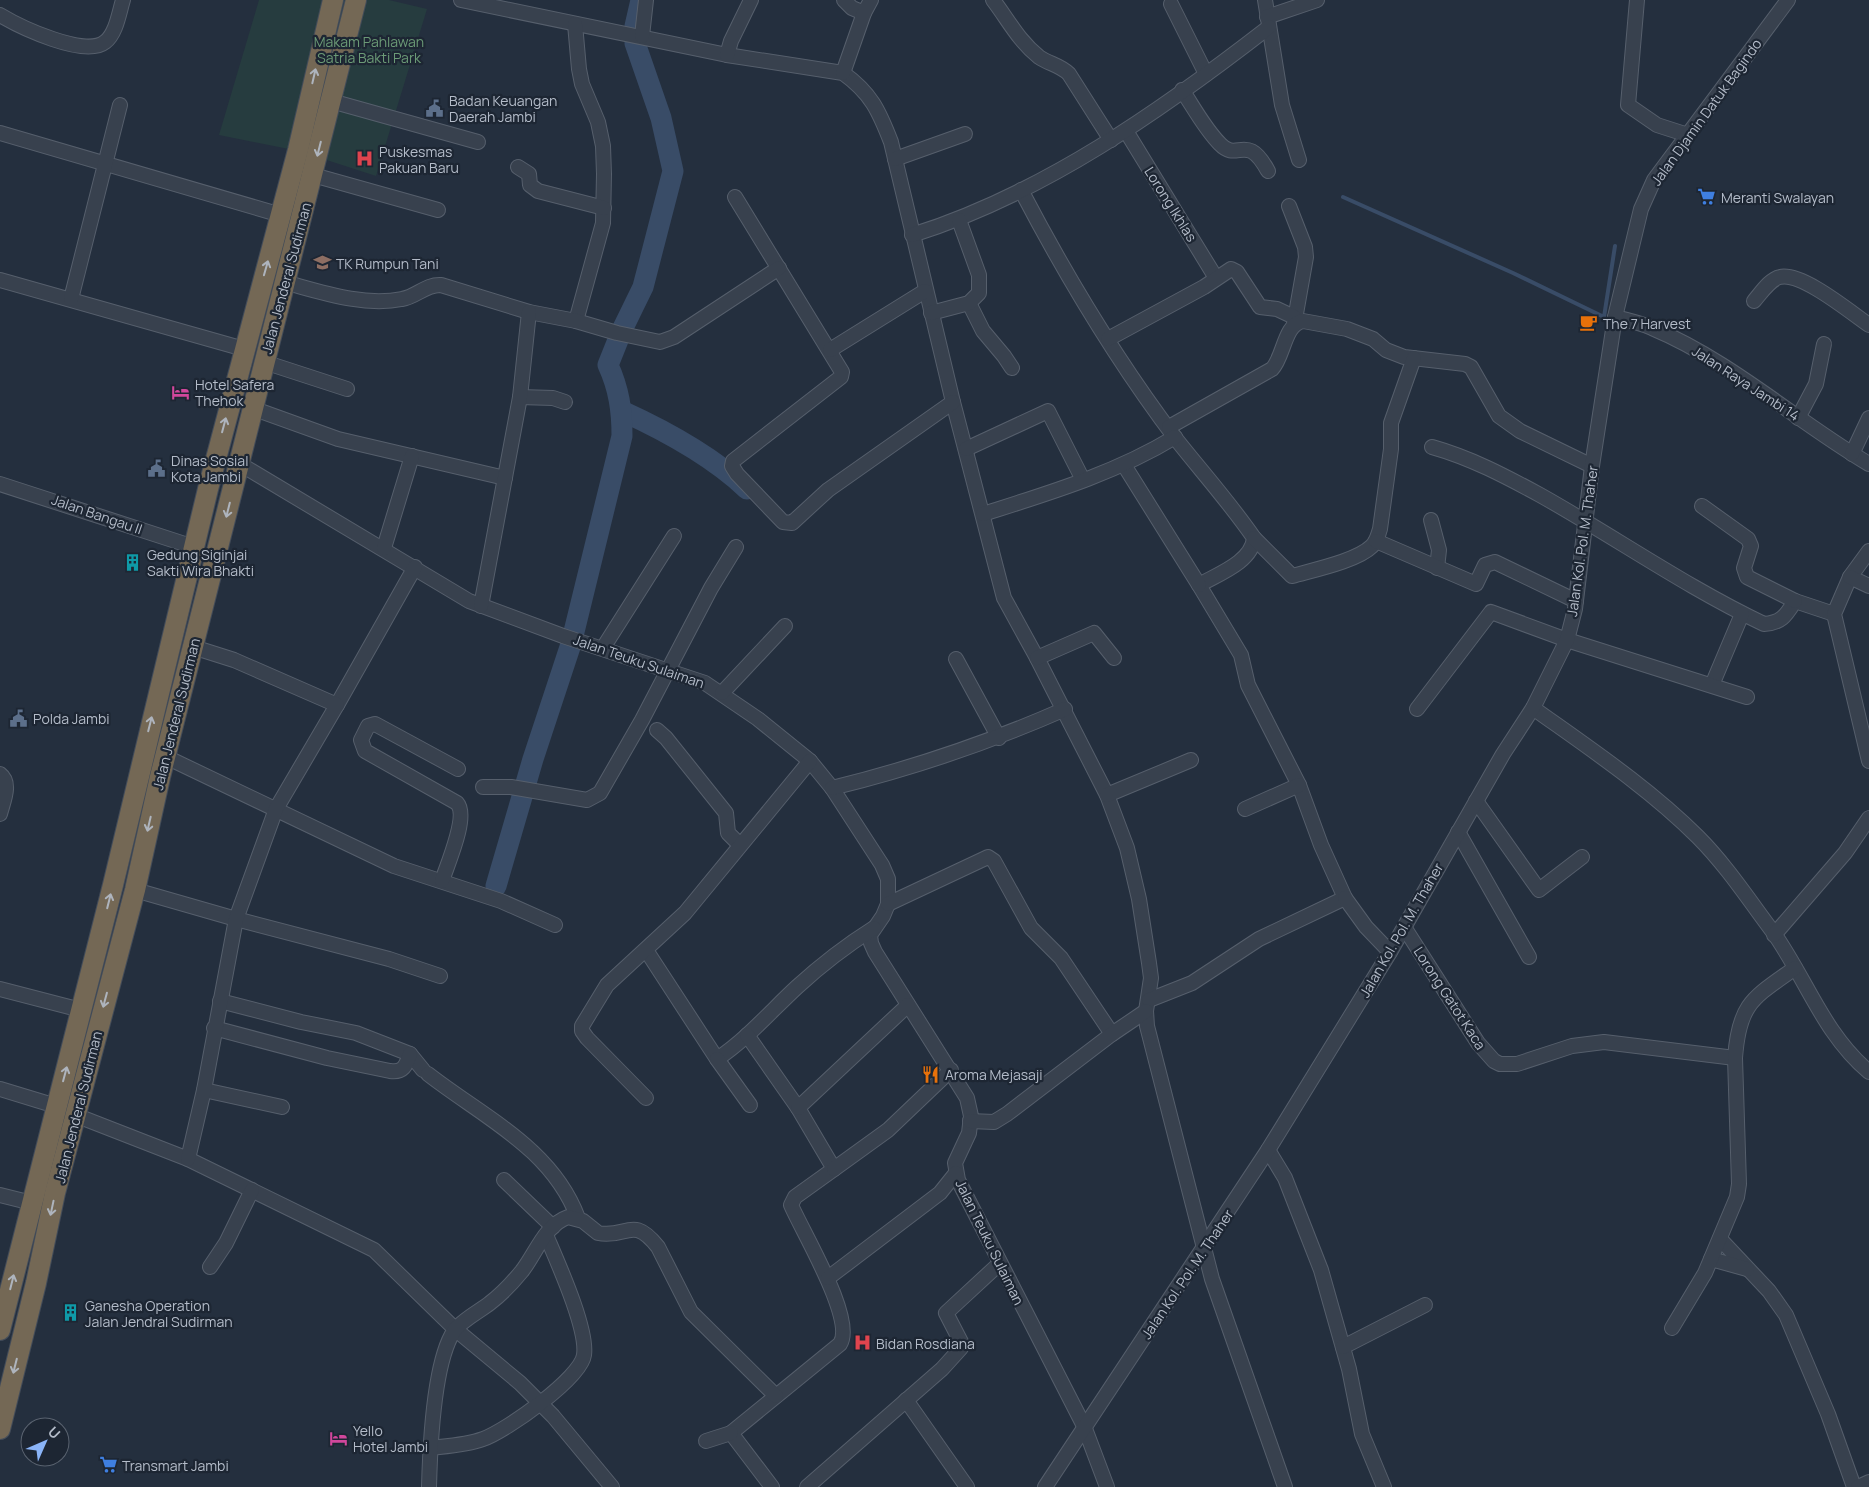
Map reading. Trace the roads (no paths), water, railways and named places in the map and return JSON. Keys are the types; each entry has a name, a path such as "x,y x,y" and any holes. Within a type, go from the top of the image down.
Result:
{"highway":[{"name":"Jalan Jenderal Sudirman","path":"0,1330 97,948 194,547 244,349 281,215 334,0"},
{"name":"Jalan Jenderal Sudirman","path":"0,1429 75,1115 135,890 160,777 356,0"},
{"path":"306,113 329,110"},
{"path":"179,608 202,613"},
{"path":"139,772 160,777"},
{"path":"97,948 118,953"}],"street":[{"path":"0,15 53,39 92,48 106,42 111,36 123,0"},
{"path":"461,0 727,55 843,73 856,82 879,109 891,142 953,402 1004,598 1038,658 1107,795 1127,848 1134,875 1149,963 1147,1026 1212,1279 1285,1487"},
{"path":"642,36 646,0"},
{"path":"727,55 731,41 751,0"},
{"path":"843,73 867,6 852,8 844,0"},
{"path":"993,0 1005,20 1030,49 1042,59 1062,67 1069,74 1111,140"},
{"path":"1265,0 1282,104 1299,160"},
{"path":"912,235 959,220 1021,190 1111,140 1206,74 1268,22 1317,0"},
{"path":"1637,0 1628,105 1657,125 1688,135"},
{"name":"Jalan Djamin Datuk Bagindo","path":"1616,317 1641,209 1654,180 1788,0"},
{"path":"1170,4 1206,74"},
{"path":"575,24 582,84 598,122 603,146 604,208 599,241 576,321"},
{"path":"1182,90 1221,146 1230,151 1247,148 1254,152 1268,171"},
{"path":"71,299 120,105"},
{"path":"329,110 478,142"},
{"name":"Lorong Ikhlas","path":"1126,131 1216,278"},
{"path":"0,133 281,215"},
{"path":"895,159 965,134"},
{"path":"518,166 529,174 530,185 538,191 604,208"},
{"path":"313,175 438,210"},
{"path":"1021,190 1043,232 1108,339 1172,432 1254,538 1292,576 1352,557 1370,548 1376,541 1391,449 1392,423 1414,358"},
{"path":"735,197 842,372 841,377 735,458 732,464 737,474 785,523 792,523 828,490 953,402"},
{"path":"983,514 1124,465 1172,432 1272,369 1279,360 1294,321 1306,257 1305,247 1289,206"},
{"path":"931,313 969,303 979,293 981,286 979,275 959,220"},
{"path":"284,282 376,302 402,300 429,286 441,285 529,312 576,321 617,333 660,342 668,340 778,268"},
{"path":"1108,339 1204,287 1230,269 1234,270 1260,307 1277,309 1294,321 1347,329 1377,341 1391,353 1414,358 1465,364 1471,367 1499,416 1520,432 1592,466"},
{"path":"1754,301 1772,281 1780,277 1793,278 1808,284 1869,325"},
{"path":"0,280 244,349"},
{"path":"830,350 926,291"},
{"path":"969,303 983,331 1012,368"},
{"path":"481,606 520,397 529,312"},
{"name":"Jalan Raya Jambi 14","path":"1616,317 1651,327 1680,341 1727,369 1869,464"},
{"name":"Jalan Kol. Pol. M. Thaher","path":"1045,1487 1084,1426 1204,1250 1268,1150 1390,952 1503,754 1533,708 1567,640 1576,601 1592,466 1616,317"},
{"path":"1798,418 1816,384 1824,344"},
{"path":"264,362 347,390"},
{"path":"520,397 553,398 565,402"},
{"path":"252,408 338,439 506,478"},
{"path":"966,448 1048,411 1083,480"},
{"path":"1852,454 1869,418"},
{"path":"1432,447 1458,454 1485,466 1585,520 1677,578 1764,624 1775,624 1784,618 1795,601"},
{"path":"384,548 412,456"},
{"name":"Jalan Teuku Sulaiman","path":"240,464 414,566 444,587 481,606 666,672 705,683 722,693 758,718 810,761 832,788 886,872 888,904"},
{"path":"1124,465 1237,645 1245,666 1248,686 1299,785 1321,845 1345,898 1366,927 1390,952"},
{"name":"Jalan Bangau II","path":"0,484 194,547"},
{"path":"1702,506 1748,539 1751,546 1744,568 1747,577 1795,601 1834,614"},
{"path":"1431,520 1439,550 1437,568"},
{"path":"603,648 674,536"},
{"path":"1199,585 1245,558 1253,546 1254,538"},
{"path":"1376,541 1476,584 1485,565 1495,562 1576,601"},
{"path":"483,787 511,787 587,800 600,793 711,588 736,547"},
{"path":"1869,551 1850,577 1834,614 1869,761"},
{"path":"188,1159 204,1090 214,1028 236,920 276,809 337,705 414,566"},
{"path":"1850,577 1869,586"},
{"path":"1417,709 1491,612 1567,640 1712,685 1747,698"},
{"path":"1712,685 1742,614"},
{"path":"722,693 785,626"},
{"path":"1038,658 1094,633 1114,658"},
{"path":"193,647 234,660 337,705"},
{"path":"956,659 999,738"},
{"path":"1533,708 1645,792 1698,837 1719,861 1774,935 1839,1043 1869,1072"},
{"path":"832,788 898,772 999,738 1064,710"},
{"path":"442,881 462,819 461,808 457,803 365,751 362,748 361,740 368,726 375,724 458,769"},
{"path":"657,730 666,738 726,813 728,833 740,845"},
{"path":"166,757 394,866 502,901 555,925"},
{"path":"1107,795 1191,760"},
{"path":"646,1098 587,1038 582,1028 607,984 685,913 810,761"},
{"path":"0,774 6,779 0,814"},
{"path":"1245,809 1299,785"},
{"path":"1476,801 1539,890 1582,857"},
{"path":"1774,935 1845,853 1869,818"},
{"path":"1458,832 1529,957"},
{"path":"717,1059 747,1035 799,985 849,943 874,928 883,916 888,904 988,857 994,861 1031,928 1061,958 1112,1034"},
{"path":"135,890 236,920 389,959 440,976"},
{"path":"970,1121 994,1122 1147,1006 1192,983 1259,939 1345,898"},
{"name":"Lorong Gatot Kaca","path":"1404,927 1478,1043 1494,1062 1517,1064 1572,1046 1604,1042 1734,1058"},
{"name":"Jalan Teuku Sulaiman","path":"874,928 870,936 875,952 967,1098 970,1121 969,1133 955,1163 961,1187 1084,1426 1107,1487"},
{"path":"646,950 717,1059 750,1105"},
{"path":"1672,1328 1706,1273 1732,1211 1739,1184 1734,1058 1736,1038 1750,1002 1795,968"},
{"path":"0,990 81,1010"},
{"path":"220,1001 301,1022 356,1033 410,1054 425,1072 536,1153 552,1170 568,1194 578,1218 598,1233 636,1229 651,1238 661,1252 691,1312 776,1396"},
{"path":"798,1108 908,1005"},
{"path":"214,1028 326,1058 390,1071 398,1072 404,1068 410,1054"},
{"path":"747,1035 798,1108 834,1169"},
{"path":"706,1441 731,1433 842,1341 844,1333 828,1278 791,1202 888,1130 951,1070"},
{"path":"0,1089 56,1106"},
{"path":"204,1090 282,1107"},
{"path":"75,1115 188,1159 374,1250 455,1330 520,1382 541,1403 612,1487"},
{"path":"1268,1150 1285,1178 1321,1270 1343,1347 1362,1434 1384,1487"},
{"path":"828,1278 940,1193 956,1173"},
{"path":"430,1448 482,1440 504,1429 541,1403 580,1366 584,1353 577,1314 549,1231 504,1180"},
{"path":"210,1267 229,1238 252,1190"},
{"path":"0,1196 32,1203"},
{"path":"429,1487 430,1448 441,1367 455,1330 493,1301 514,1280 549,1231 568,1217 578,1218"},
{"path":"1720,1239 1769,1291 1794,1332 1828,1414 1854,1487"},
{"path":"1711,1259 1748,1269"},
{"path":"807,1487 942,1369 961,1348 961,1342 946,1315 947,1309 1000,1264"},
{"path":"1343,1347 1425,1305"},
{"path":"906,1400 967,1487"},
{"path":"731,1433 772,1487"},
{"path":"1858,1487 1869,1482"}],"waterway":[{"path":"635,26 641,0"},
{"path":"496,886 533,759 571,644 622,436 619,400 608,365 622,330 643,287 673,171 661,118 635,43"},
{"path":"1343,197 1513,273 1604,317 1615,246"},
{"path":"622,411 688,445 719,466 747,489"}],"place":[{"name":"Badan Keuangan Daerah Jambi","path":"435,108"},
{"name":"Puskesmas Pakuan Baru","path":"365,159"},
{"name":"Meranti Swalayan","path":"1707,197"},
{"name":"TK Rumpun Tani","path":"322,263"},
{"name":"The 7 Harvest","path":"1589,323"},
{"name":"Hotel Safera Thehok","path":"181,392"},
{"name":"Dinas Sosial Kota Jambi","path":"157,468"},
{"name":"Gedung Siginjai Sakti Wira Bhakti","path":"133,562"},
{"name":"Polda Jambi","path":"19,718"},
{"name":"Aroma Mejasaji","path":"931,1074"},
{"name":"Ganesha Operation Jalan Jendral Sudirman","path":"71,1313"},
{"name":"Bidan Rosdiana","path":"862,1343"},
{"name":"Yello Hotel Jambi","path":"339,1438"},
{"name":"Transmart Jambi","path":"108,1465"}],"park label":[{"name":"Makam Pahlawan Satria Bakti Park","path":"369,49"}]}
